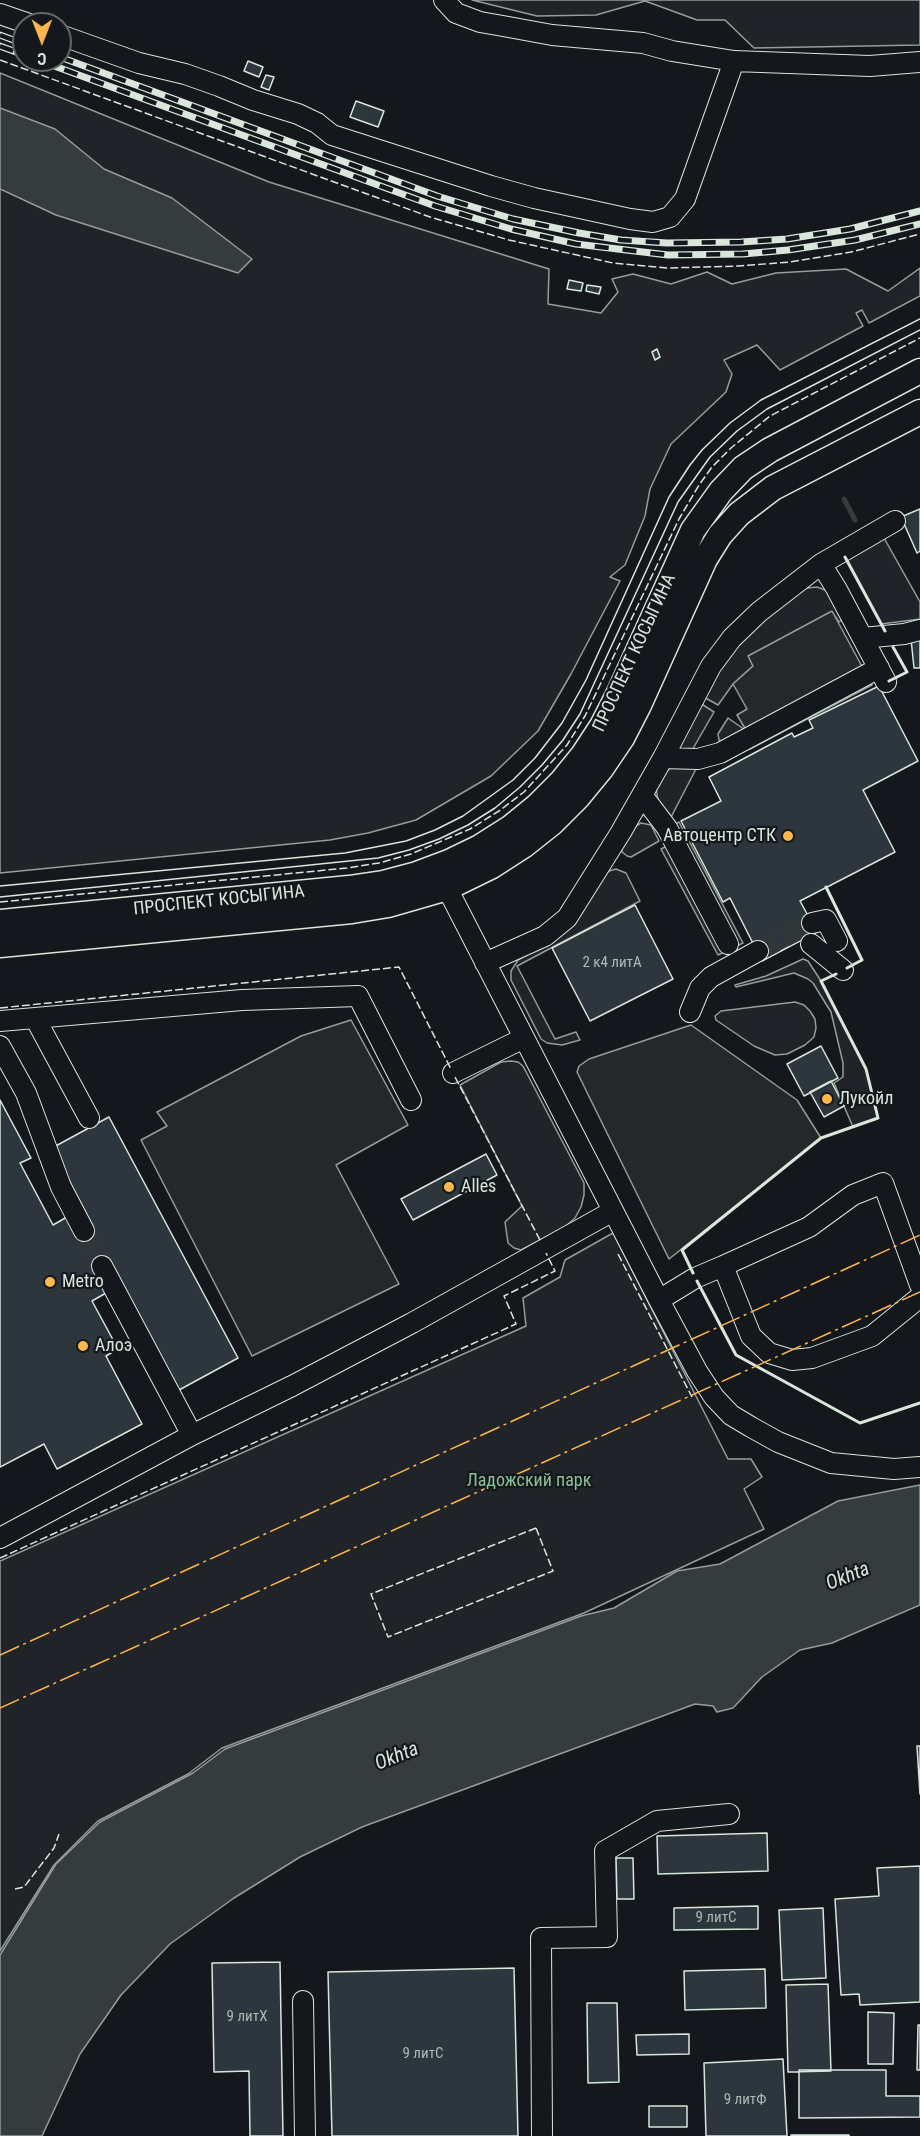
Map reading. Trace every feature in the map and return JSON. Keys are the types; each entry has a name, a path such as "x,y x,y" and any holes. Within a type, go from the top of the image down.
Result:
{"main road":[{"name":"ПРОСПЕКТ КОСЫГИНА","path":"0,922 383,883 417,874 480,847 510,828 537,806 583,755 618,695 693,530 720,491 743,468 770,450 920,371"},
{"name":"ПРОСПЕКТ КОСЫГИНА","path":"0,945 352,911 388,905 447,888 492,866 523,846 558,817 602,769 639,705 705,559 720,535 739,514 779,484 920,412"}],"street":[{"path":"444,0 456,13 480,22 552,35 643,43 672,51 734,61 870,66 920,62"},
{"path":"72,39 139,63 185,74 253,100 298,114 317,123 332,135 491,186 619,217 653,222 670,216 685,199 734,61"},
{"path":"485,963 545,936 567,918 598,872 663,758 711,666 732,638 759,612 821,564 895,521"},
{"path":"663,758 698,759 720,753 882,675 837,588 821,564"},
{"path":"863,638 920,630"},
{"path":"642,795 667,828 728,944"},
{"path":"447,888 659,1300 697,1371 714,1397 731,1414 751,1427 778,1442 831,1463 894,1469 920,1467"},
{"path":"819,922 837,941"},
{"path":"811,944 843,970"},
{"path":"690,1012 700,988 711,977 758,951"},
{"path":"0,1021 242,1000 358,996 411,1100"},
{"path":"35,1018 89,1118"},
{"path":"453,1073 524,1038"},
{"path":"0,1046 26,1093 61,1187 84,1231"},
{"path":"659,1300 695,1278 809,1227 853,1196 883,1183 920,1285"},
{"path":"0,1538 192,1435 412,1323 613,1211"},
{"path":"102,1266 192,1435"},
{"path":"723,1266 751,1336 769,1353 792,1360 812,1358 872,1336 920,1297"},
{"path":"542,2136 541,1938 607,1937 605,1851 657,1821 729,1814"},
{"path":"303,2001 305,2136"}],"green space":[{"path":"472,0 920,0 920,45 754,48 725,20 697,20 645,1 596,15 537,16"},
{"path":"0,73 269,182 549,269 548,304 601,313 618,292 612,279 633,274 671,284 707,272 732,284 776,273 846,269 888,291 920,268 920,296 869,323 862,310 856,313 863,326 780,370 757,345 724,360 732,374 726,392 671,444 650,489 645,516 625,565 610,577 620,581 571,674 538,731 491,776 416,820 368,833 330,840 0,873"},
{"path":"884,538 920,602 920,619 881,624 845,557"},
{"path":"817,587 828,591 845,618 839,622 832,612 749,656 753,666 733,684 718,705 702,696 718,670 763,617 797,592"},
{"path":"700,703 714,712 691,752 680,750 678,746"},
{"path":"728,718 745,730 722,741 719,740 718,734"},
{"path":"671,768 696,769 669,821 658,801 656,787 665,772"},
{"path":"641,823 651,825 659,841 631,857 627,856 622,852 622,848 636,826"},
{"path":"616,869 626,873 640,901 517,966 555,1039 576,1032 580,1040 562,1045 547,1043 541,1039 511,980 511,971 518,960 553,940 577,920 605,875"},
{"path":"803,959 808,961 821,981 866,1069 878,1118 853,1127 834,1083 843,1077 843,1063 831,1012 813,983 794,973 736,987 735,985 766,976"},
{"path":"795,1002 804,1005 810,1011 815,1019 816,1028 814,1037 805,1045 787,1054 775,1055 754,1046 716,1020 715,1016 721,1011"},
{"path":"511,1061 523,1066 584,1183 581,1207 575,1218 565,1227 521,1250 508,1243 505,1222 522,1206 460,1085 501,1062"},
{"name":"Ладожский парк","path":"613,1233 728,1459 751,1459 762,1477 744,1489 764,1529 584,1613 222,1748 188,1774 98,1821 54,1865 0,1951 0,1561 526,1326 523,1298 560,1277 565,1260"}],"shaded area":[{"path":"832,611 872,685 750,749 741,732 746,730 737,715 747,709 733,684 753,666 748,656"},
{"path":"679,822 743,943 718,955 661,849 671,844 664,830"},
{"path":"351,1020 408,1125 336,1165 399,1284 252,1356 141,1140 167,1126 157,1112 301,1036"},
{"path":"691,1025 797,1100 821,1138 669,1259 577,1072 579,1066 589,1059"}],"water":[{"path":"0,108 55,129 104,169 172,198 252,259 238,273 56,215 0,189"},
{"name":"Okhta","path":"920,1485 920,1605 832,1643 800,1650 762,1677 733,1708 717,1712 713,1706 695,1704 362,1827 300,1857 234,1898 170,1944 121,1995 80,2054 42,2136 0,2136 0,1955 56,1864 100,1822 193,1773 225,1749 581,1616 614,1608 677,1571 720,1564 838,1501"}],"building":[{"path":"248,61 263,67 259,77 244,71"},
{"path":"266,75 274,77 269,90 261,87"},
{"path":"356,101 384,111 378,127 350,117"},
{"path":"569,280 583,283 581,291 567,289"},
{"path":"587,285 601,287 599,294 586,291"},
{"path":"657,349 660,357 655,360 652,352"},
{"path":"920,509 920,551 917,553 901,517"},
{"path":"920,637 920,668 914,668 911,639"},
{"name":"Автоцентр СТК","path":"879,686 918,761 863,790 895,852 800,901 817,932 762,961 730,898 723,902 681,821 721,801 709,777 792,733 794,737 813,728 809,720"},
{"path":"635,905 673,979 590,1021 552,948"},
{"path":"821,1046 838,1078 804,1096 787,1064"},
{"name":"Лукойл","path":"831,1081 844,1106 824,1117 810,1092"},
{"name":"Metro","path":"0,1100 31,1158 20,1163 53,1225 67,1217 76,1235 93,1226 52,1148 109,1117 238,1358 179,1390 111,1262 94,1271 106,1293 92,1301 118,1349 106,1356 142,1424 57,1469 44,1444 0,1467"},
{"name":"Alles","path":"486,1154 497,1175 413,1220 401,1199"},
{"path":"917,1746 920,1746 920,1794"},
{"path":"767,1833 768,1871 658,1874 657,1836"},
{"path":"616,1858 633,1858 634,1899 617,1899"},
{"path":"920,1866 920,2002 860,2005 859,1994 841,1995 835,1899 879,1896 877,1868"},
{"path":"758,1906 758,1929 674,1930 674,1908"},
{"path":"823,1908 826,1978 782,1980 779,1910"},
{"path":"280,1962 283,2136 250,2136 249,2071 214,2072 212,1963"},
{"path":"514,1968 518,2136 332,2136 328,1972"},
{"path":"765,1969 766,2008 685,2010 684,1971"},
{"path":"828,1984 831,2071 788,2072 786,1985"},
{"path":"587,2003 617,2003 619,2082 588,2083"},
{"path":"868,2012 894,2013 893,2064 868,2064"},
{"path":"918,2025 920,2025 920,2070 917,2070"},
{"path":"689,2034 689,2054 637,2055 636,2035"},
{"path":"783,2059 787,2136 706,2136 704,2063"},
{"path":"799,2070 886,2070 886,2096 920,2096 920,2117 799,2118"},
{"path":"649,2106 687,2106 687,2127 649,2127"},
{"path":"849,2135 849,2136 791,2136"}],"waterway":[{"path":"844,499 855,520"}],"tunnel":[{"path":"758,951 812,923"},
{"path":"84,1231 102,1266"}],"tram line":[{"path":"0,886 345,853 406,841 463,816 513,780 535,758 562,723 586,680 669,497 702,450 730,423 761,400 920,319"},
{"path":"0,897 378,858 409,850 468,825 495,808 520,787 563,740 580,714 678,502 710,457 737,431 767,409 920,330"}],"railway":[{"path":"0,35 12,40"},
{"path":"0,46 12,50"},
{"path":"72,61 437,196 513,219 579,233 621,240 667,243 741,242 787,239 850,229 920,211"},
{"path":"71,72 435,206 511,229 576,244 668,255 743,254 855,240 920,224"}],"fence":[{"path":"0,60 430,217 509,240 613,263 667,268 790,262 851,252 920,234"},
{"path":"0,902 347,868 379,863 411,854 470,829 524,792 567,745 585,716 679,519 712,467 770,416 920,338"},
{"path":"0,1008 399,967 451,1069"},
{"path":"455,1077 541,1242"},
{"path":"0,1558 516,1324 504,1296 555,1271 546,1253"},
{"path":"618,1254 692,1397"},
{"path":"536,1528 553,1571 388,1637 371,1594 536,1528"},
{"path":"15,1889 24,1887 54,1848 59,1834"}],"wall":[{"path":"845,557 885,631"},
{"path":"889,681 907,672 893,647"},
{"path":"826,887 862,960 847,968"},
{"path":"693,1273 682,1250 821,1138 878,1118 866,1069 821,981 836,974"},
{"path":"697,1281 736,1355 860,1423 920,1403"}],"power":[{"path":"0,1655 920,1235"},
{"path":"0,1708 920,1292"}],"place":[{"name":"Автоцентр СТК","path":"788,836"},
{"name":"Лукойл","path":"827,1099"},
{"name":"Alles","path":"449,1187"},
{"name":"Metro","path":"50,1282"},
{"name":"Алоэ","path":"83,1346"}]}
